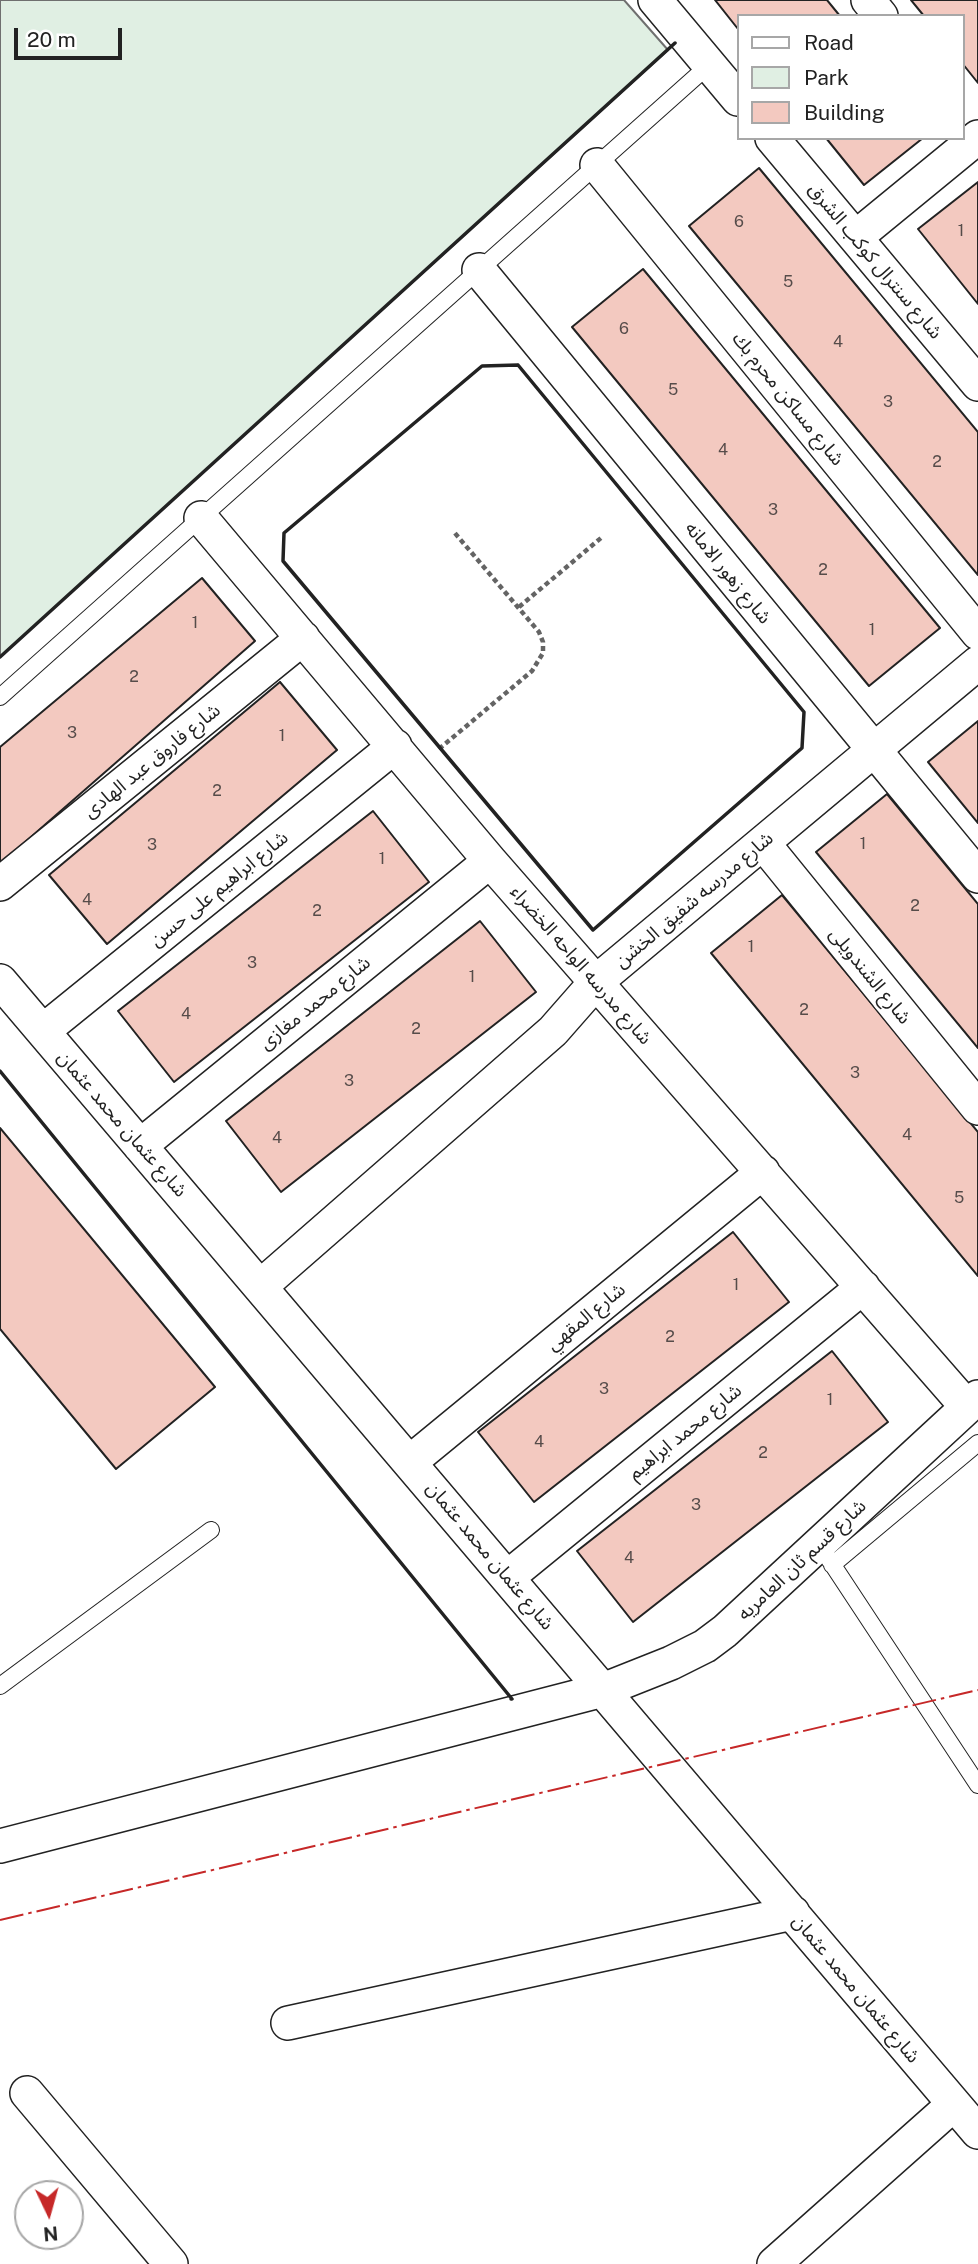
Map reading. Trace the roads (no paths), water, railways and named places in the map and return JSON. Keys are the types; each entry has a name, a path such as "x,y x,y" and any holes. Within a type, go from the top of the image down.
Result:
{"street":[{"path":"654,0 736,97"},
{"path":"868,0 879,14"},
{"path":"856,237 978,135 964,118"},
{"name":"شارع سنترال كوكب الشرق","path":"774,140 978,384"},
{"name":"شارع مساكن محرم بك","path":"597,165 978,634"},
{"name":"شارع زهور الامانه","path":"479,270 978,876"},
{"name":"شارع مدرسه الواحه الخضراء","path":"201,518 596,982 863,1287 972,1402"},
{"name":"شارع فاروق عبد الهادى","path":"0,884 303,638"},
{"name":"شارع مدرسه شفيق الخشن","path":"261,1286 553,1031 596,982 978,663"},
{"name":"شارع ابراهيم على حسن","path":"43,1031 405,758"},
{"name":"شارع الشندويلى","path":"763,843 978,1108"},
{"name":"شارع محمد مغازى","path":"141,1146 491,861"},
{"name":"شارع عثمان محمد عثمان","path":"0,981 978,2132"},
{"name":"شارع المقهي","path":"410,1462 763,1172"},
{"name":"شارع محمد ابراهيم","path":"508,1577 863,1287"},
{"name":"شارع قسم ثان العامريه","path":"0,1846 603,1690 671,1663 705,1646 825,1554 972,1402"},
{"path":"288,2023 793,1913"},
{"path":"27,2093 171,2264"},
{"path":"774,2264 954,2104"}],"lane":[{"path":"0,696 709,65"},
{"path":"978,1443 825,1554 978,1785"},
{"path":"0,1686 211,1531"}]}
